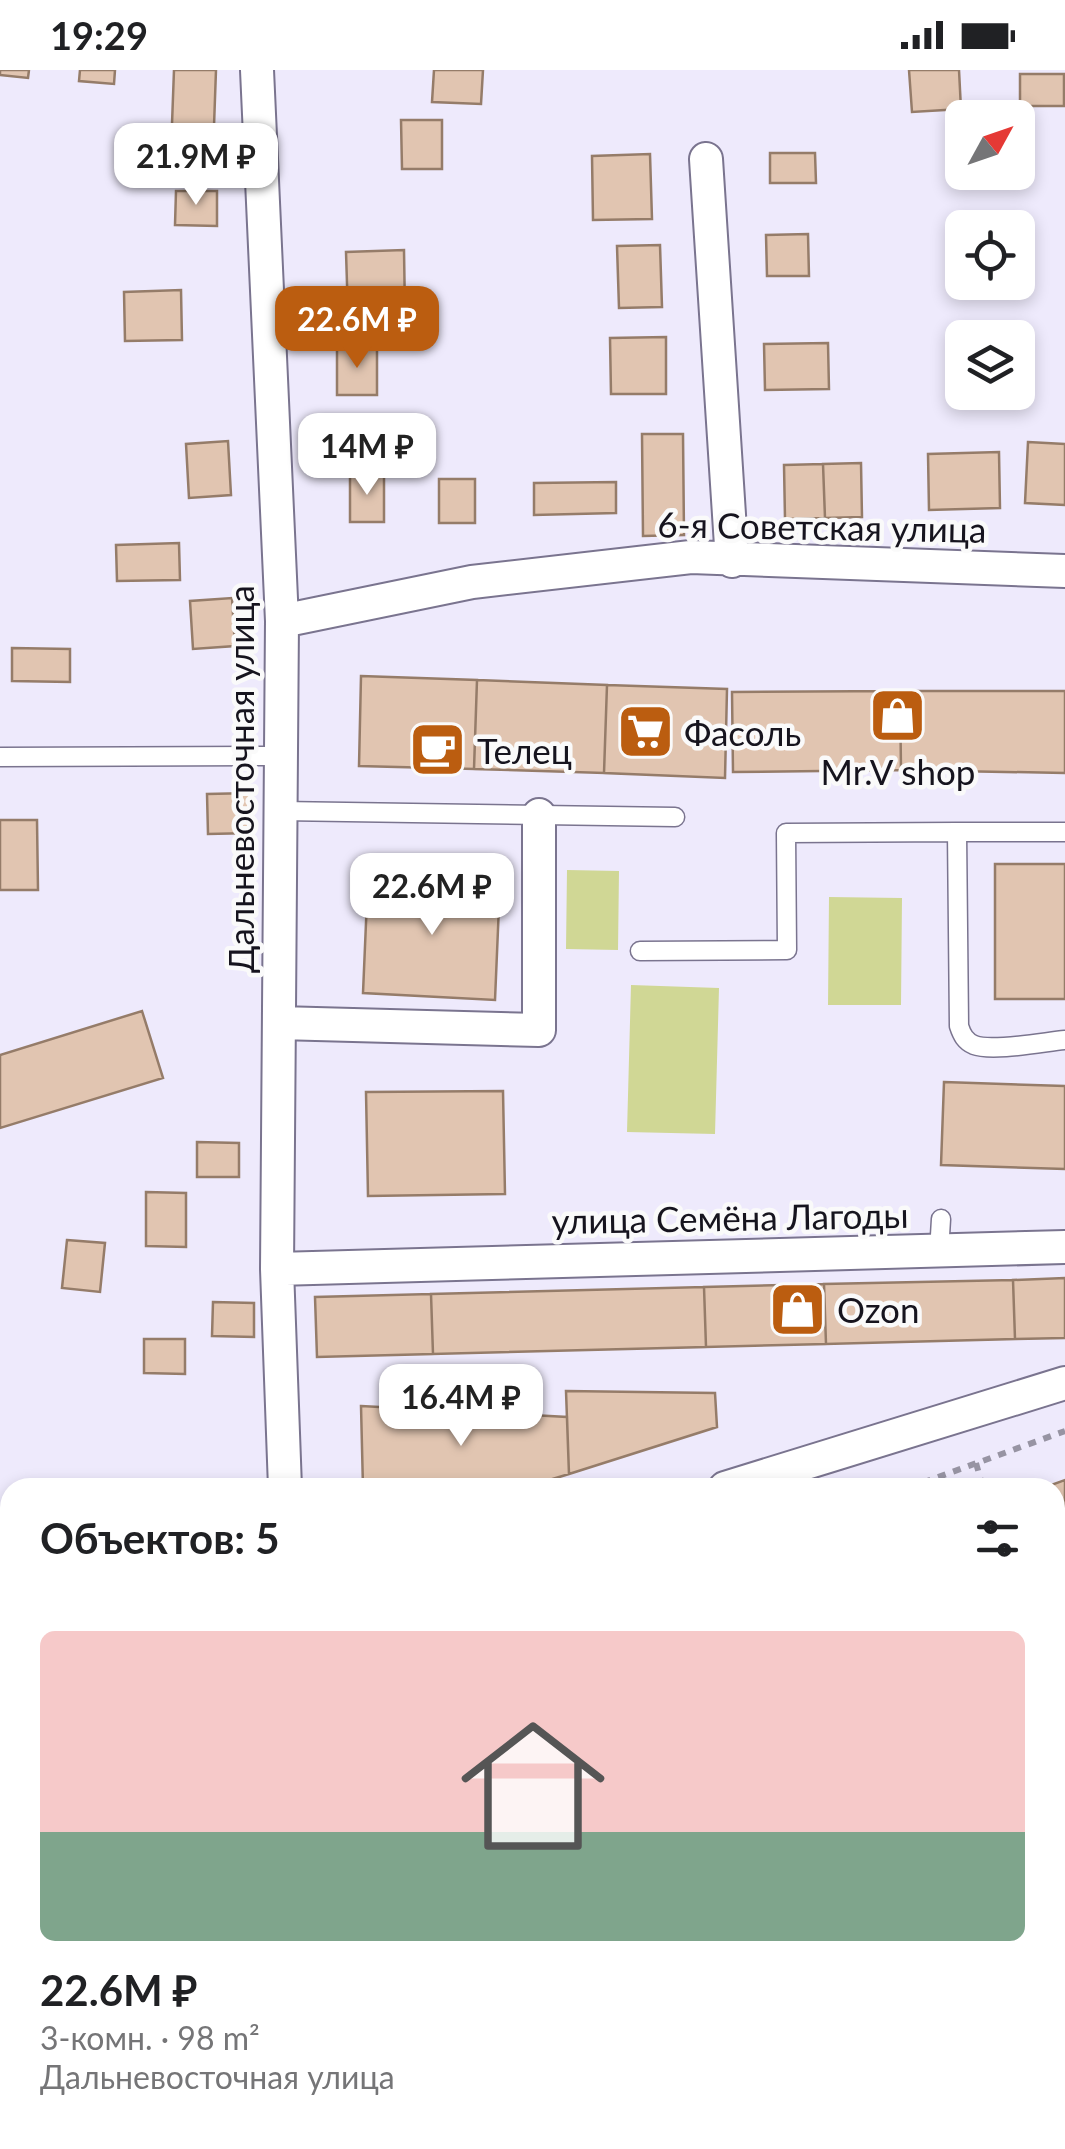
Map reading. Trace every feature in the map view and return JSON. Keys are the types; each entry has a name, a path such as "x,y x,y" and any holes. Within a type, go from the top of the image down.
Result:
{"street":[{"name":"Дальневосточная улица","path":"257,70 282,621 277,1269 285,1478"},
{"path":"706,159 732,561"},
{"name":"6-я Советская улица","path":"282,621 472,582 691,557 1065,571"},
{"path":"279,1023 539,1030 540,815"},
{"name":"улица Семёна Лагоды","path":"277,1269 1065,1247"},
{"path":"757,1478 1065,1382"}],"lane":[{"path":"0,757 280,756"},
{"path":"281,811 675,817"},
{"path":"957,832 962,1034 982,1047 1065,1040"},
{"path":"640,951 787,950 786,833 1065,832"},
{"path":"939,1252 941,1218"}],"path":[{"path":"935,1478 1065,1432"},
{"path":"976,1463 980,1478"}],"green space":[{"path":"567,870 619,871 618,950 566,949"},
{"path":"829,897 902,898 901,1005 828,1005"},
{"path":"631,985 719,988 715,1134 627,1132"}],"building":[{"path":"0,70 29,70 28,78 0,75"},
{"path":"80,70 115,70 114,84 79,81"},
{"path":"174,70 216,70 214,126 172,124"},
{"path":"434,70 483,70 481,104 432,102"},
{"path":"909,70 959,70 961,100 945,100 945,110 912,112"},
{"path":"1020,74 1064,74 1064,106 1035,106 1035,100 1020,100"},
{"path":"401,120 442,120 442,169 402,169"},
{"path":"770,153 815,153 816,183 770,183"},
{"path":"650,154 652,219 593,220 592,156"},
{"path":"176,191 217,191 217,226 175,225"},
{"path":"808,234 809,276 767,276 766,235"},
{"path":"660,245 662,307 619,308 617,246"},
{"path":"404,250 405,314 348,315 346,252"},
{"path":"181,290 182,340 125,341 124,292"},
{"path":"666,337 666,394 611,394 610,338"},
{"path":"828,343 829,389 765,390 764,344"},
{"path":"337,346 377,346 377,395 337,395"},
{"path":"642,434 683,434 684,535 643,536"},
{"path":"228,441 231,495 189,498 186,444"},
{"path":"1028,442 1065,444 1065,505 1025,503"},
{"path":"999,452 1000,508 929,510 928,454"},
{"path":"861,463 862,517 825,518 823,464"},
{"path":"823,464 825,518 785,519 784,465"},
{"path":"350,473 384,473 384,522 350,522"},
{"path":"439,479 475,479 475,523 439,523"},
{"path":"616,482 616,513 534,515 534,483"},
{"path":"179,543 180,580 117,581 116,545"},
{"path":"232,598 235,646 193,649 190,601"},
{"path":"12,648 70,649 70,682 12,681"},
{"path":"361,676 477,680 474,769 359,766"},
{"path":"477,680 607,685 604,773 474,769"},
{"path":"607,685 727,689 725,778 604,773"},
{"path":"900,691 1065,691 1065,773 901,770"},
{"path":"900,691 901,770 733,772 732,692"},
{"path":"252,793 253,833 208,834 207,794"},
{"path":"0,820 37,820 38,890 0,890"},
{"path":"995,864 1065,864 1065,999 995,999"},
{"path":"368,876 500,882 495,1000 363,993"},
{"path":"142,1011 163,1078 0,1128 0,1055"},
{"path":"944,1082 1065,1086 1065,1169 941,1165"},
{"path":"503,1091 505,1194 368,1196 366,1092"},
{"path":"197,1142 239,1143 239,1177 197,1177"},
{"path":"146,1192 186,1193 186,1247 146,1246"},
{"path":"67,1240 105,1243 100,1292 62,1288"},
{"path":"1065,1278 1065,1338 1015,1339 1013,1280"},
{"path":"1013,1280 1015,1339 826,1344 824,1284"},
{"path":"824,1284 826,1344 706,1347 704,1287"},
{"path":"704,1287 706,1347 433,1354 431,1294"},
{"path":"431,1294 433,1354 317,1357 315,1297"},
{"path":"213,1302 254,1303 254,1337 212,1336"},
{"path":"144,1339 185,1339 185,1374 144,1373"},
{"path":"566,1391 715,1393 717,1427 569,1474"},
{"path":"361,1406 567,1417 569,1474 556,1478 363,1478"}],"place":[{"name":"Mr.V shop","path":"898,715"},
{"name":"Фасоль","path":"645,732"},
{"name":"Телец","path":"438,750"},
{"name":"Ozon","path":"798,1309"}]}
